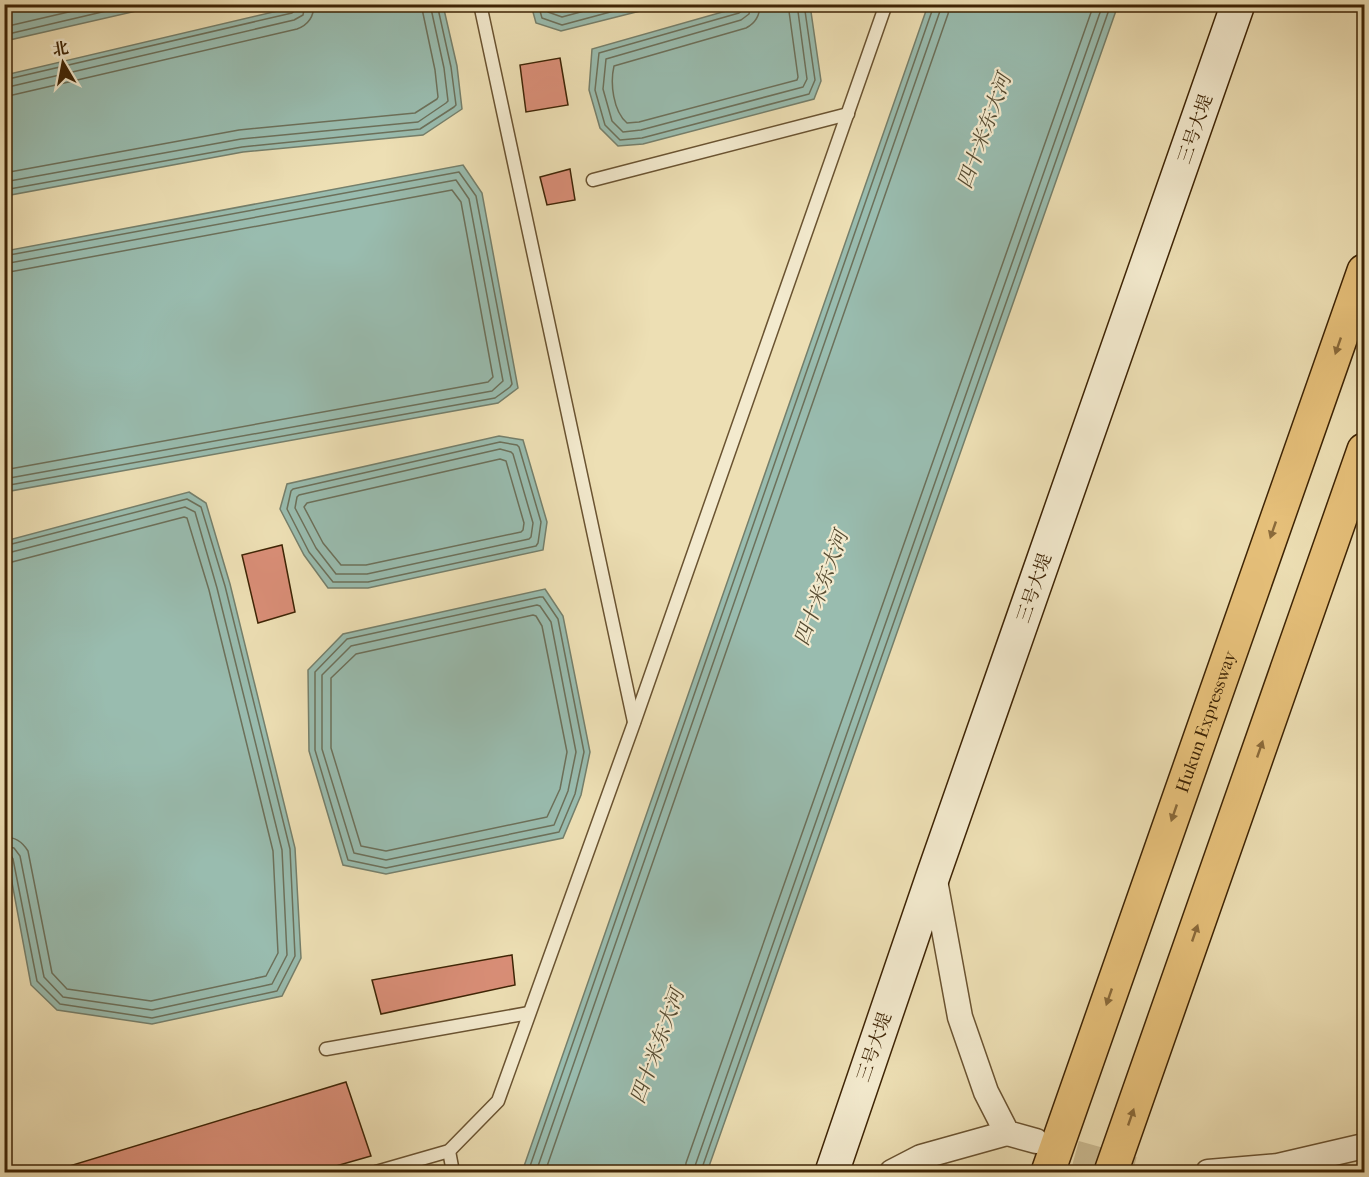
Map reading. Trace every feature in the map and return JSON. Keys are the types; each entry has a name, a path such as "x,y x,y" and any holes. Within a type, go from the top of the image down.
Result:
{"highway":[{"name":"Hukun Expressway","path":"1048,1173 1365,271"},
{"path":"1112,1173 1365,450"}],"street":[{"name":"三号大堤","path":"832,1173 934,873 1238,4"},
{"path":"934,873 960,1017 986,1092 1007,1133"},
{"path":"892,1173 921,1157 1007,1133 1036,1141"},
{"path":"1208,1173 1278,1166 1365,1146"}],"lane":[{"path":"480,4 634,723"},
{"path":"376,1173 449,1151 498,1101 634,723 886,4"},
{"path":"593,180 848,114"},
{"path":"326,1049 530,1013"},
{"path":"449,1151 453,1173"}],"water":[{"path":"5,4 163,4 163,5 5,41"},
{"path":"531,4 664,5 561,31 536,23"},
{"path":"303,5 443,5 457,66 462,109 423,135 243,152 5,196 5,75"},
{"path":"747,5 810,5 821,81 814,99 643,144 618,146 600,128 589,90 592,49"},
{"name":"四十米东大河","path":"928,5 1118,5 707,1172 522,1172"},
{"path":"463,165 482,193 518,388 498,403 5,492 5,251"},
{"path":"499,436 523,440 547,522 543,550 368,588 328,588 304,555 280,509 287,484"},
{"path":"189,492 206,503 230,584 295,848 301,958 282,996 152,1024 57,1010 31,985 5,845 5,541"},
{"path":"545,589 563,616 590,752 581,795 563,838 386,874 343,865 309,751 308,670 343,634"}],"building":[{"path":"560,58 568,105 526,112 520,65"},
{"path":"570,169 575,200 547,205 540,177"},
{"path":"282,545 295,612 258,623 242,555"},
{"path":"512,955 515,985 381,1014 372,980"},
{"path":"346,1082 371,1156 315,1172 53,1172 53,1171"}],"tunnel":[{"path":"1041,1143 1145,1172"}]}
